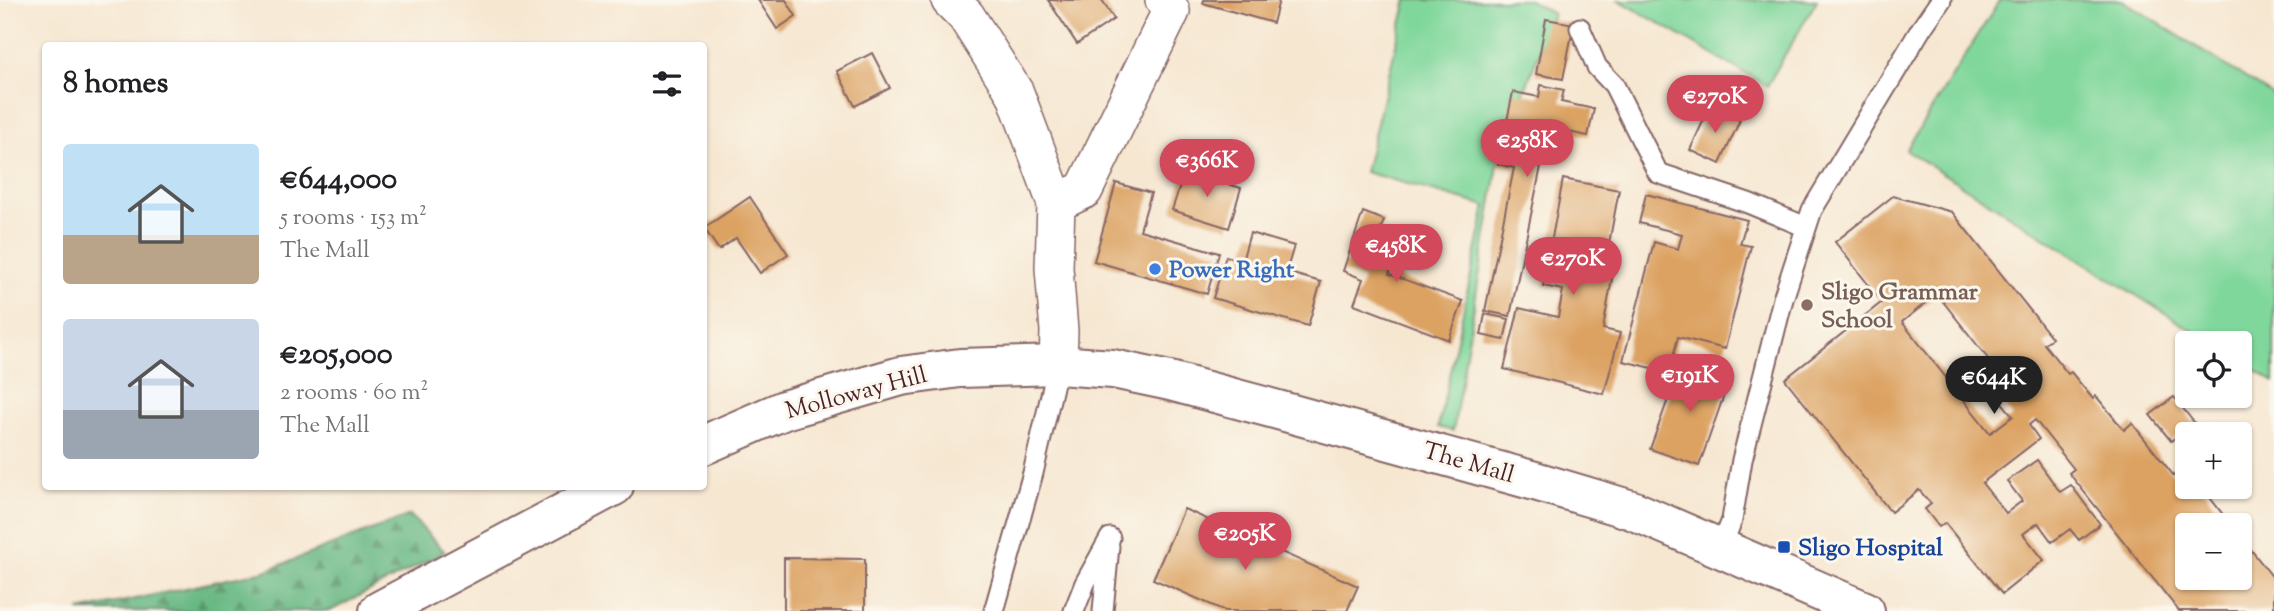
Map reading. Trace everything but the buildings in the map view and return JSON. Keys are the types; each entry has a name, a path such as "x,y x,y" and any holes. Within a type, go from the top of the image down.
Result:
{"main road":[{"name":"Molloway Hill","path":"707,444 784,410 901,376 960,369 1058,365"},
{"name":"The Mall","path":"1058,365 1113,369 1170,381 1419,448 1632,510 1865,611"},
{"path":"379,611 606,490"}],"street":[{"path":"950,0 966,16 1015,93 1056,203 1054,268 1059,331 1058,365"},
{"path":"1056,203 1084,190 1171,11 1164,0"}],"lane":[{"path":"1721,548 1732,520 1742,460 1783,299 1812,210 1941,0"},
{"path":"1580,28 1597,67 1614,85 1658,173 1748,203 1806,227"},
{"path":"994,611 1033,473 1058,365"},
{"path":"1074,611 1085,583 1110,538 1103,611"}],"green space":[{"path":"1407,0 1529,0 1553,14 1498,164 1453,431 1438,427 1486,206 1365,172"},
{"path":"1619,0 1817,0 1767,86"},
{"path":"2000,0 2122,0 2274,96 2274,382 2252,368 2252,331 2193,331 1906,150"},
{"path":"410,515 445,552 330,611 79,611 265,571"}],"place":[{"name":"Power Right","path":"1155,269"},
{"name":"Sligo Grammar School","path":"1807,305"},
{"name":"Sligo Hospital","path":"1784,547"}]}
